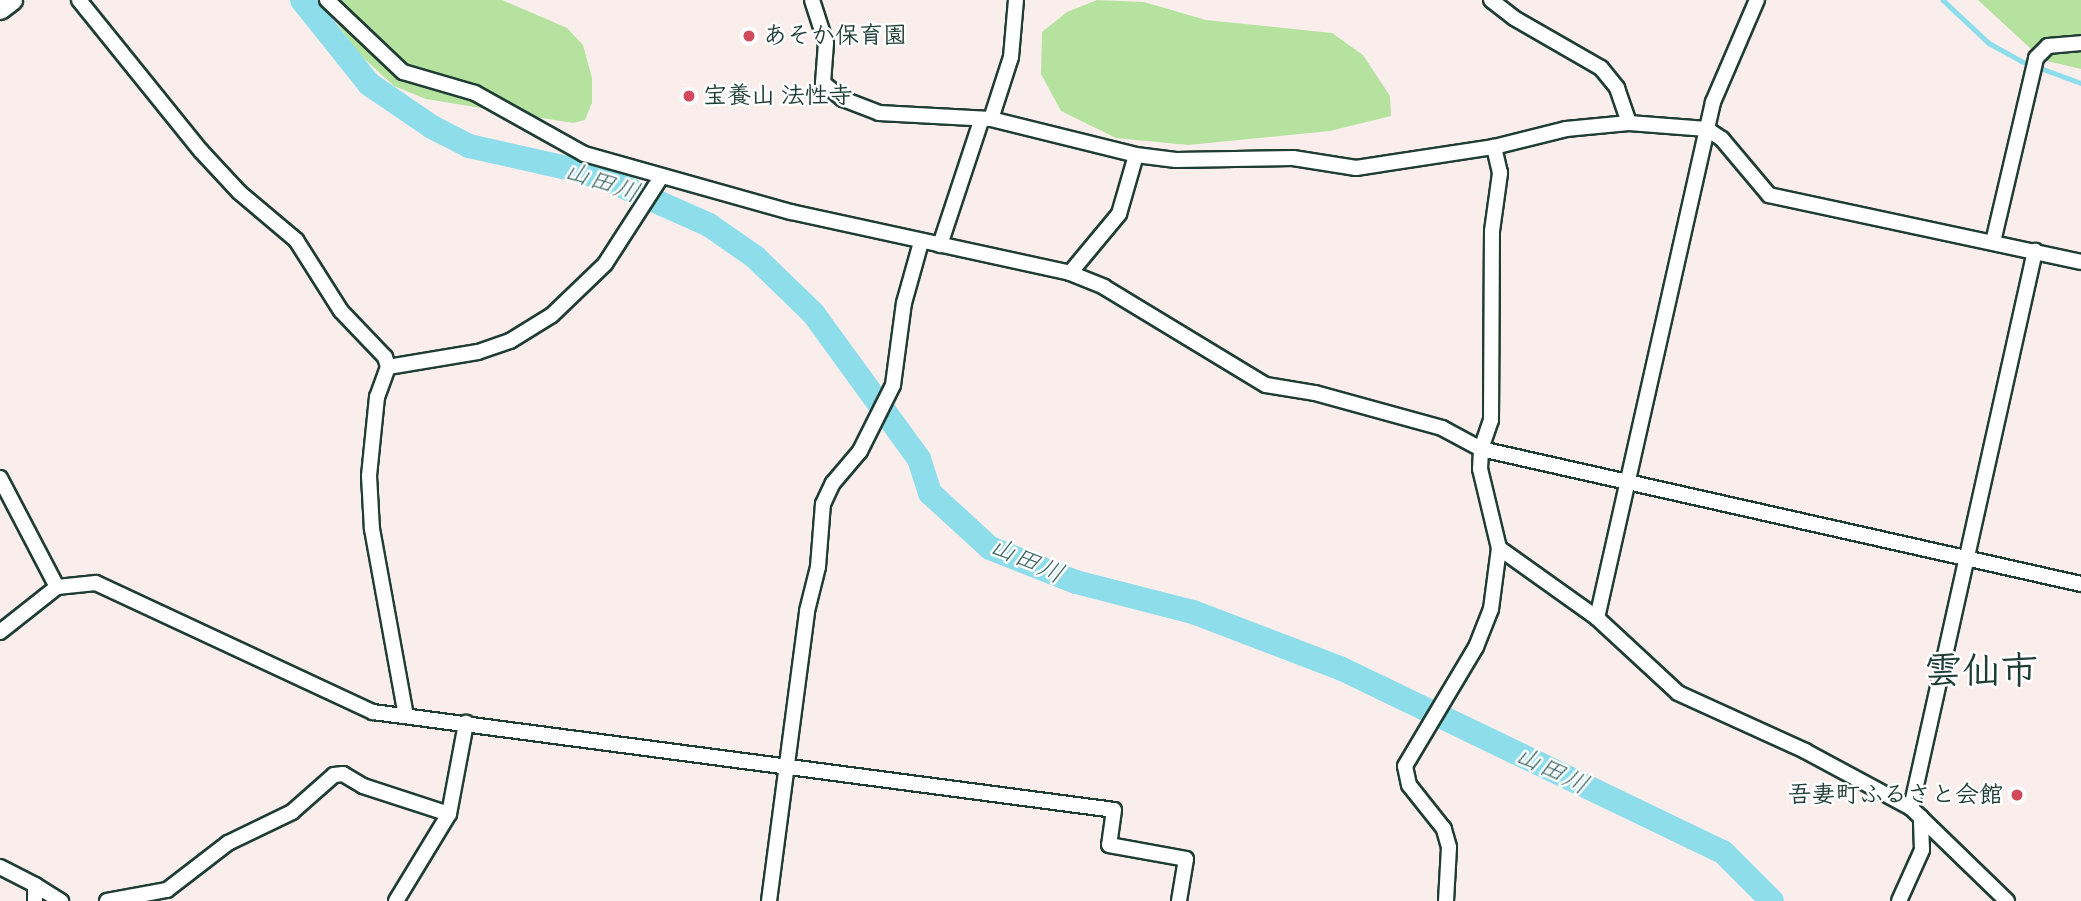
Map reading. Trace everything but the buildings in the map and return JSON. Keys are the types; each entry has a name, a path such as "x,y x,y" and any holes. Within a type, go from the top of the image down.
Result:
{"street":[{"path":"0,9 12,0"},
{"path":"79,0 201,152 239,192 296,240 341,311 385,357 388,368 377,397 369,476 372,529 406,716"},
{"path":"327,0 403,72 475,93 584,153 659,181 921,242 1070,273 1104,286 1266,385 1315,393 1442,428 1481,449 2081,584"},
{"path":"813,0 826,43 823,83 830,90 879,113 986,120 1136,155 1175,160 1293,158 1356,168 1494,147 1566,129 1629,123 1707,129 1722,139 1769,195 2081,262"},
{"path":"940,245 1011,57 1016,0"},
{"path":"1491,0 1514,18 1601,68 1616,88 1629,123"},
{"path":"1597,618 1713,102 1757,0"},
{"path":"1993,242 2034,67 2048,46 2081,43"},
{"path":"1446,901 1449,847 1444,829 1409,785 1405,772 1424,732 1476,647 1486,622 1499,548 1480,469 1481,449 1491,420 1492,231 1500,173 1494,147"},
{"path":"1070,273 1119,215 1136,155"},
{"path":"388,368 478,352 510,341 582,290 642,212 659,181"},
{"path":"769,901 807,611 818,567 823,504 870,435 893,385 904,303 921,242"},
{"path":"1899,901 1922,850 1916,812 1966,559 2035,251"},
{"path":"0,478 57,587"},
{"path":"1499,548 1597,618 1655,676 1701,707 1805,751 1916,812 2007,901"},
{"path":"0,632 57,587 96,583 373,712 1114,810 1110,845 1186,859 1179,901"},
{"path":"396,901 449,814 466,723"},
{"path":"107,901 167,890 228,843 292,812 334,775 343,774 363,786 449,814"},
{"path":"0,867 61,901"},
{"path":"35,885 35,901"}],"green space":[{"path":"320,0 502,0 567,28 583,45 592,78 592,103 585,120 573,123 426,99 394,86 359,54"},
{"path":"1097,0 1144,2 1206,20 1332,33 1363,55 1390,96 1391,116 1330,131 1188,145 1116,138 1061,111 1041,74 1042,32 1067,12"},
{"path":"1978,0 2081,0 2081,69 2043,60"}],"waterway":[{"name":"山田川","path":"302,0 369,84 432,127 469,146 580,171 617,184 709,225 755,257 813,313 919,459 930,493 990,548 1076,582 1193,612 1340,668 1723,852 1772,901"},
{"path":"1943,0 1989,43 2021,61 2081,83"}],"place":[{"name":"あそか保育園","path":"749,36"},
{"name":"宝養山 法性寺","path":"689,96"},
{"name":"吾妻町ふるさと会館","path":"2017,795"}],"district":[{"name":"雲仙市","path":"1981,671"}]}
